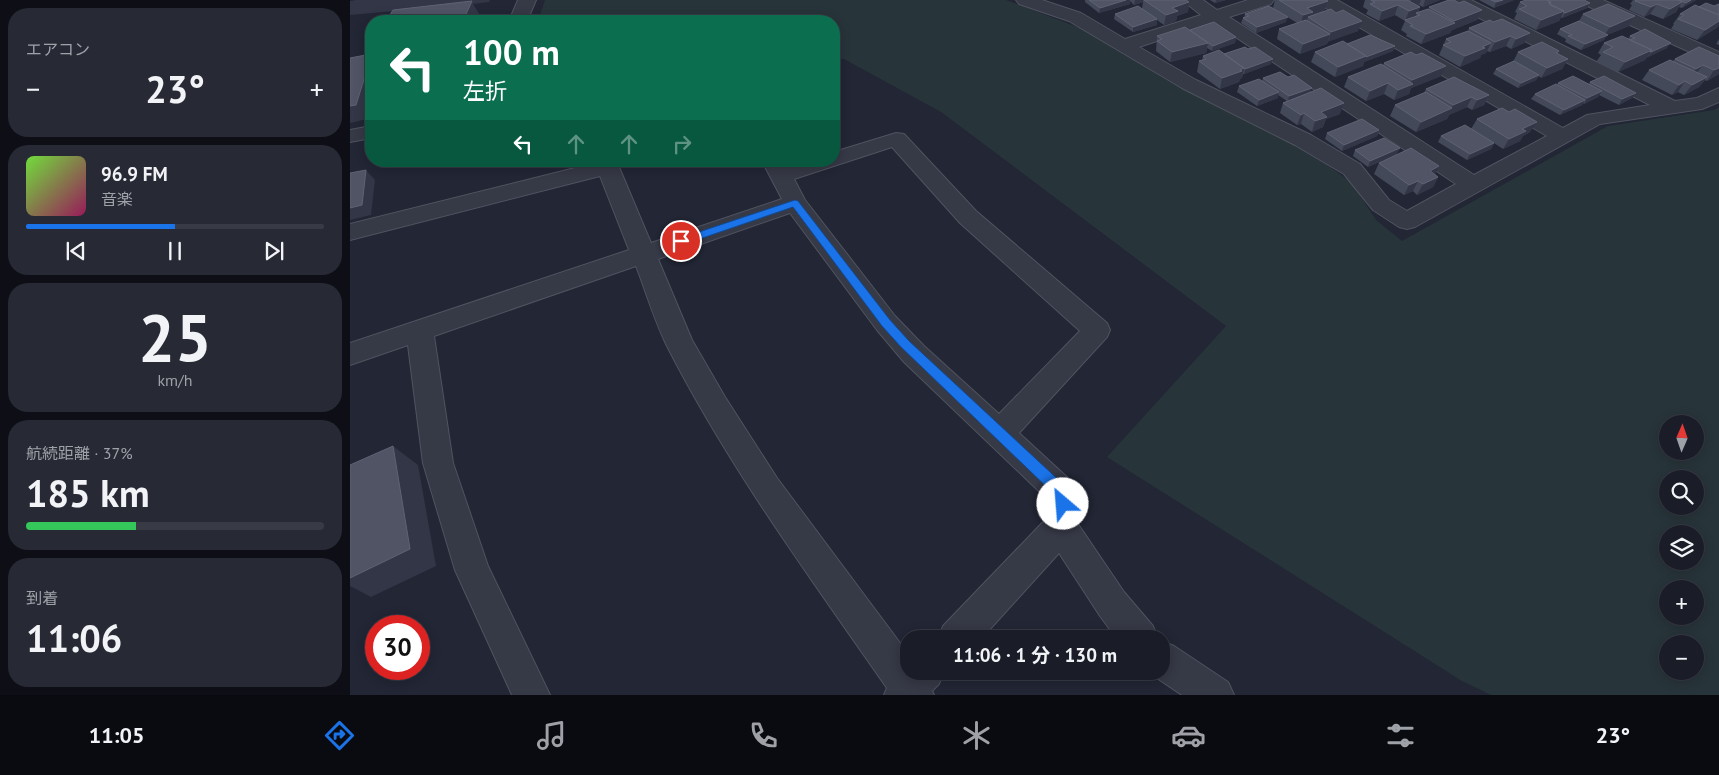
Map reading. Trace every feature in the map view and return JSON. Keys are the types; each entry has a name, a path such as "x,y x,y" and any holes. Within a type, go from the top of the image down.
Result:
{"street":[{"path":"521,15 527,0"},
{"path":"1025,0 1075,17 1189,84 1302,140 1352,170 1381,205 1407,221 1594,119 1702,103 1719,94"},
{"path":"1059,0 1075,17"},
{"path":"1191,0 1472,185"},
{"path":"1125,45 1265,0"},
{"path":"1325,0 1562,136"},
{"path":"1458,0 1671,108"},
{"path":"1589,0 1719,59"},
{"path":"350,136 365,133"},
{"path":"840,157 896,139 968,217 1097,330 999,434"},
{"path":"350,232 608,167 679,342 714,406 766,488 913,687"},
{"path":"790,167 777,169 795,203 892,329 914,354 1059,490 1063,504 1061,526 964,630"},
{"path":"350,354 795,203"},
{"path":"420,330 438,463 472,570 531,695"},
{"path":"1061,526 1112,604 1133,630"},
{"path":"1170,665 1215,695"}],"shaded area":[{"path":"545,0 1006,0 1088,31 1166,80 1314,155 1352,183 1376,220 1402,241 1608,126 1714,110 1719,107 1719,695 1491,695 1462,681 1107,457 1226,326 941,112 844,59 840,59 840,15 540,15"}],"building":[{"path":"1089,0 1126,0 1100,8"},
{"path":"1144,0 1186,0 1189,2 1172,8 1178,11 1166,15"},
{"path":"1279,0 1328,1 1307,8 1313,12 1303,15"},
{"path":"1371,0 1407,0 1420,7 1409,11 1398,5 1382,11 1370,4 1375,2"},
{"path":"1449,0 1459,3 1464,1 1482,10 1454,21 1429,7"},
{"path":"1526,0 1547,0 1551,2 1548,3 1564,11 1541,20 1519,9 1527,6 1520,2"},
{"path":"1547,0 1584,0 1590,3 1565,13 1550,5 1551,2"},
{"path":"1636,0 1678,0 1682,2 1670,9 1657,4 1651,7"},
{"path":"1679,0 1691,0 1686,3"},
{"path":"472,1 466,15 390,15 393,10"},
{"path":"1706,3 1714,6 1719,4 1719,15 1699,7"},
{"path":"1608,4 1635,16 1610,27 1583,14"},
{"path":"1695,5 1719,15 1719,21 1705,30 1678,19 1684,15 1680,14"},
{"path":"1138,6 1157,19 1133,27 1115,14"},
{"path":"1269,6 1288,17 1257,27 1243,18 1249,16 1245,14"},
{"path":"1331,9 1336,13 1343,10 1362,21 1331,32 1308,17"},
{"path":"1428,9 1455,23 1426,34 1410,26 1413,25 1405,20 1420,15 1416,13"},
{"path":"1502,19 1530,33 1516,39 1511,36 1495,42 1469,28 1490,20 1493,22"},
{"path":"1306,20 1330,34 1303,44 1279,29"},
{"path":"1579,21 1608,35 1585,44 1568,36 1572,35 1560,29"},
{"path":"1214,22 1236,37 1213,46 1190,30"},
{"path":"1185,27 1208,43 1172,52 1157,41 1162,39 1157,36"},
{"path":"1645,29 1671,43 1650,52 1652,50 1630,40 1635,38 1630,36"},
{"path":"1468,31 1491,43 1482,47 1485,48 1465,56 1443,45 1451,42 1446,39"},
{"path":"1370,35 1395,46 1366,57 1347,44"},
{"path":"1622,36 1652,50 1625,62 1603,52 1613,47 1604,43"},
{"path":"1343,41 1366,56 1338,67 1315,52"},
{"path":"1542,42 1559,51 1556,53 1568,59 1547,68 1518,52"},
{"path":"1245,47 1248,49 1255,47 1273,59 1245,69 1224,54"},
{"path":"1699,47 1719,56 1719,68 1714,70 1703,65 1696,69 1675,59"},
{"path":"1219,50 1244,68 1240,70 1242,71 1222,78 1199,61 1206,59 1203,56"},
{"path":"1411,52 1416,55 1422,53 1446,66 1412,80 1384,63"},
{"path":"365,55 365,76 356,105 350,106 350,58"},
{"path":"1670,60 1707,77 1692,85 1685,81 1679,85 1649,70"},
{"path":"1514,61 1539,75 1521,83 1496,69"},
{"path":"1381,64 1413,84 1398,90 1388,83 1370,91 1348,77"},
{"path":"1280,72 1288,77 1294,75 1312,88 1289,96 1263,78"},
{"path":"1573,76 1602,91 1587,98 1558,83"},
{"path":"1604,76 1636,93 1622,99 1590,82"},
{"path":"1454,77 1489,95 1477,100 1472,97 1453,105 1426,89"},
{"path":"1259,79 1279,92 1259,100 1239,86"},
{"path":"1556,84 1585,100 1564,110 1535,94"},
{"path":"1321,88 1344,103 1321,112 1327,117 1315,121 1304,113 1301,115 1283,103"},
{"path":"1426,92 1452,108 1421,122 1395,105"},
{"path":"1502,108 1509,112 1515,109 1537,122 1522,129 1526,131 1509,139 1477,119"},
{"path":"1362,119 1379,130 1344,145 1327,133"},
{"path":"1465,125 1494,143 1470,154 1441,136"},
{"path":"1384,138 1400,148 1370,161 1355,150"},
{"path":"1411,148 1439,166 1430,171 1438,177 1423,184 1418,181 1409,185 1379,163"},
{"path":"366,170 362,205 350,208 350,173"},
{"path":"393,446 410,549 350,578 350,465"}],"route":[{"path":"681,241 795,203 886,323 914,354 1059,490 1063,504"}]}
